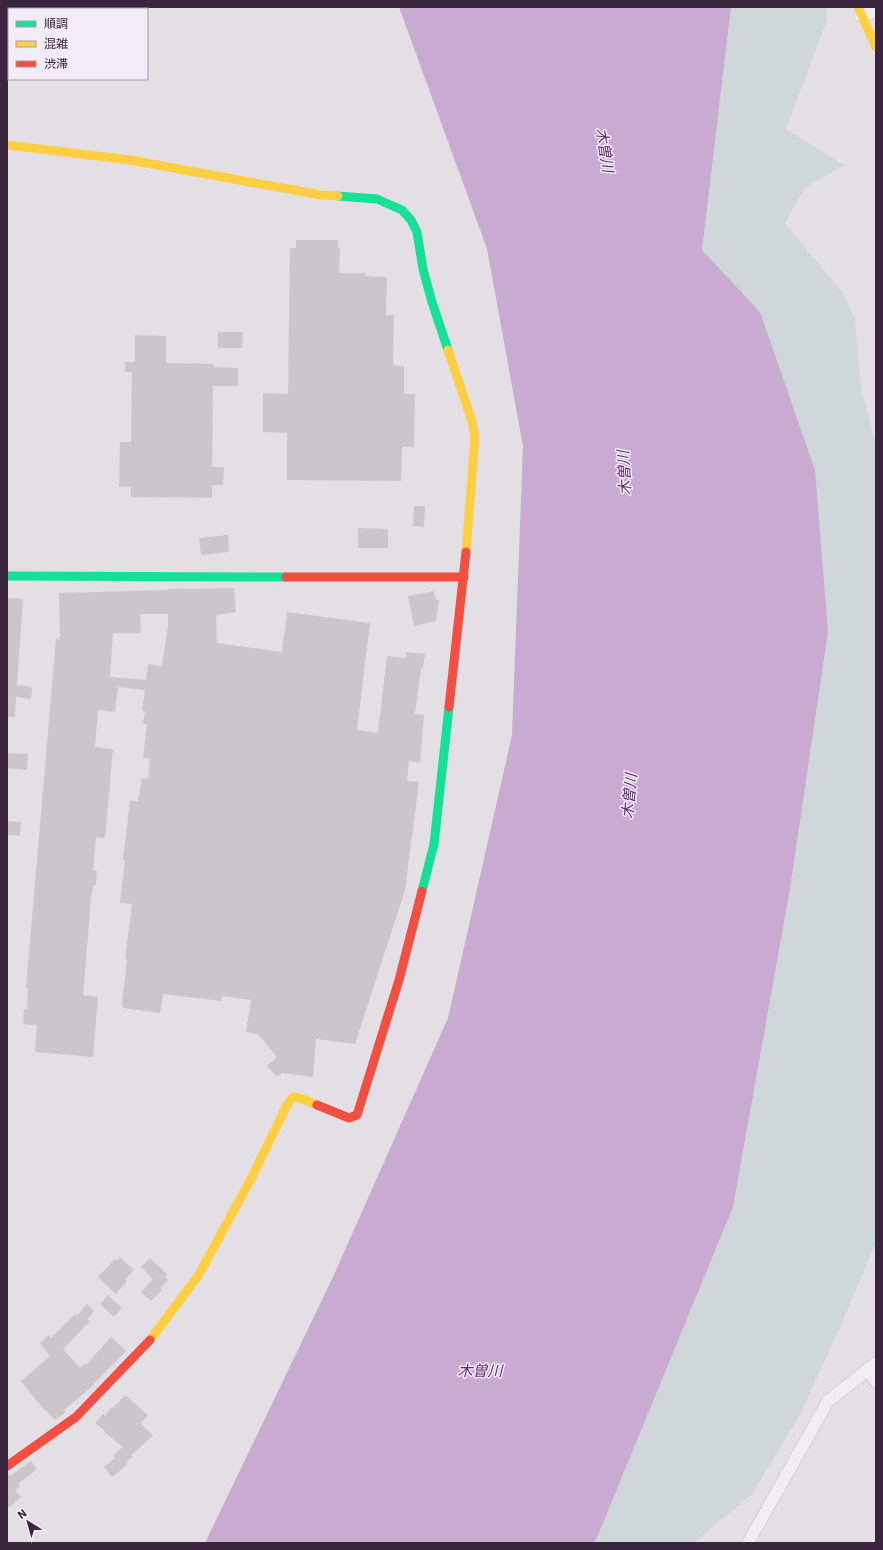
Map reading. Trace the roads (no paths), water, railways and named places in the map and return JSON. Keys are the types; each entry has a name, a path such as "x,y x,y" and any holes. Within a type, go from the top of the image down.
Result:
{"street":[{"path":"876,11 860,12 876,47"},
{"path":"7,145 130,160 321,195 377,200 402,210 411,220 417,232 423,269 432,302 472,421 475,437 464,577 434,844 399,980 357,1115 350,1118 303,1099 293,1097 287,1105 251,1179 198,1276 152,1338 76,1417 7,1466"},
{"path":"7,576 464,577"},
{"path":"748,1543 828,1401 872,1367 876,1382"}],"water":[{"name":"木曽川","path":"399,7 731,7 702,250 760,312 815,470 828,632 790,889 733,1207 596,1540 592,1543 205,1543 333,1277 448,1018 512,735 523,446 487,249"}]}
